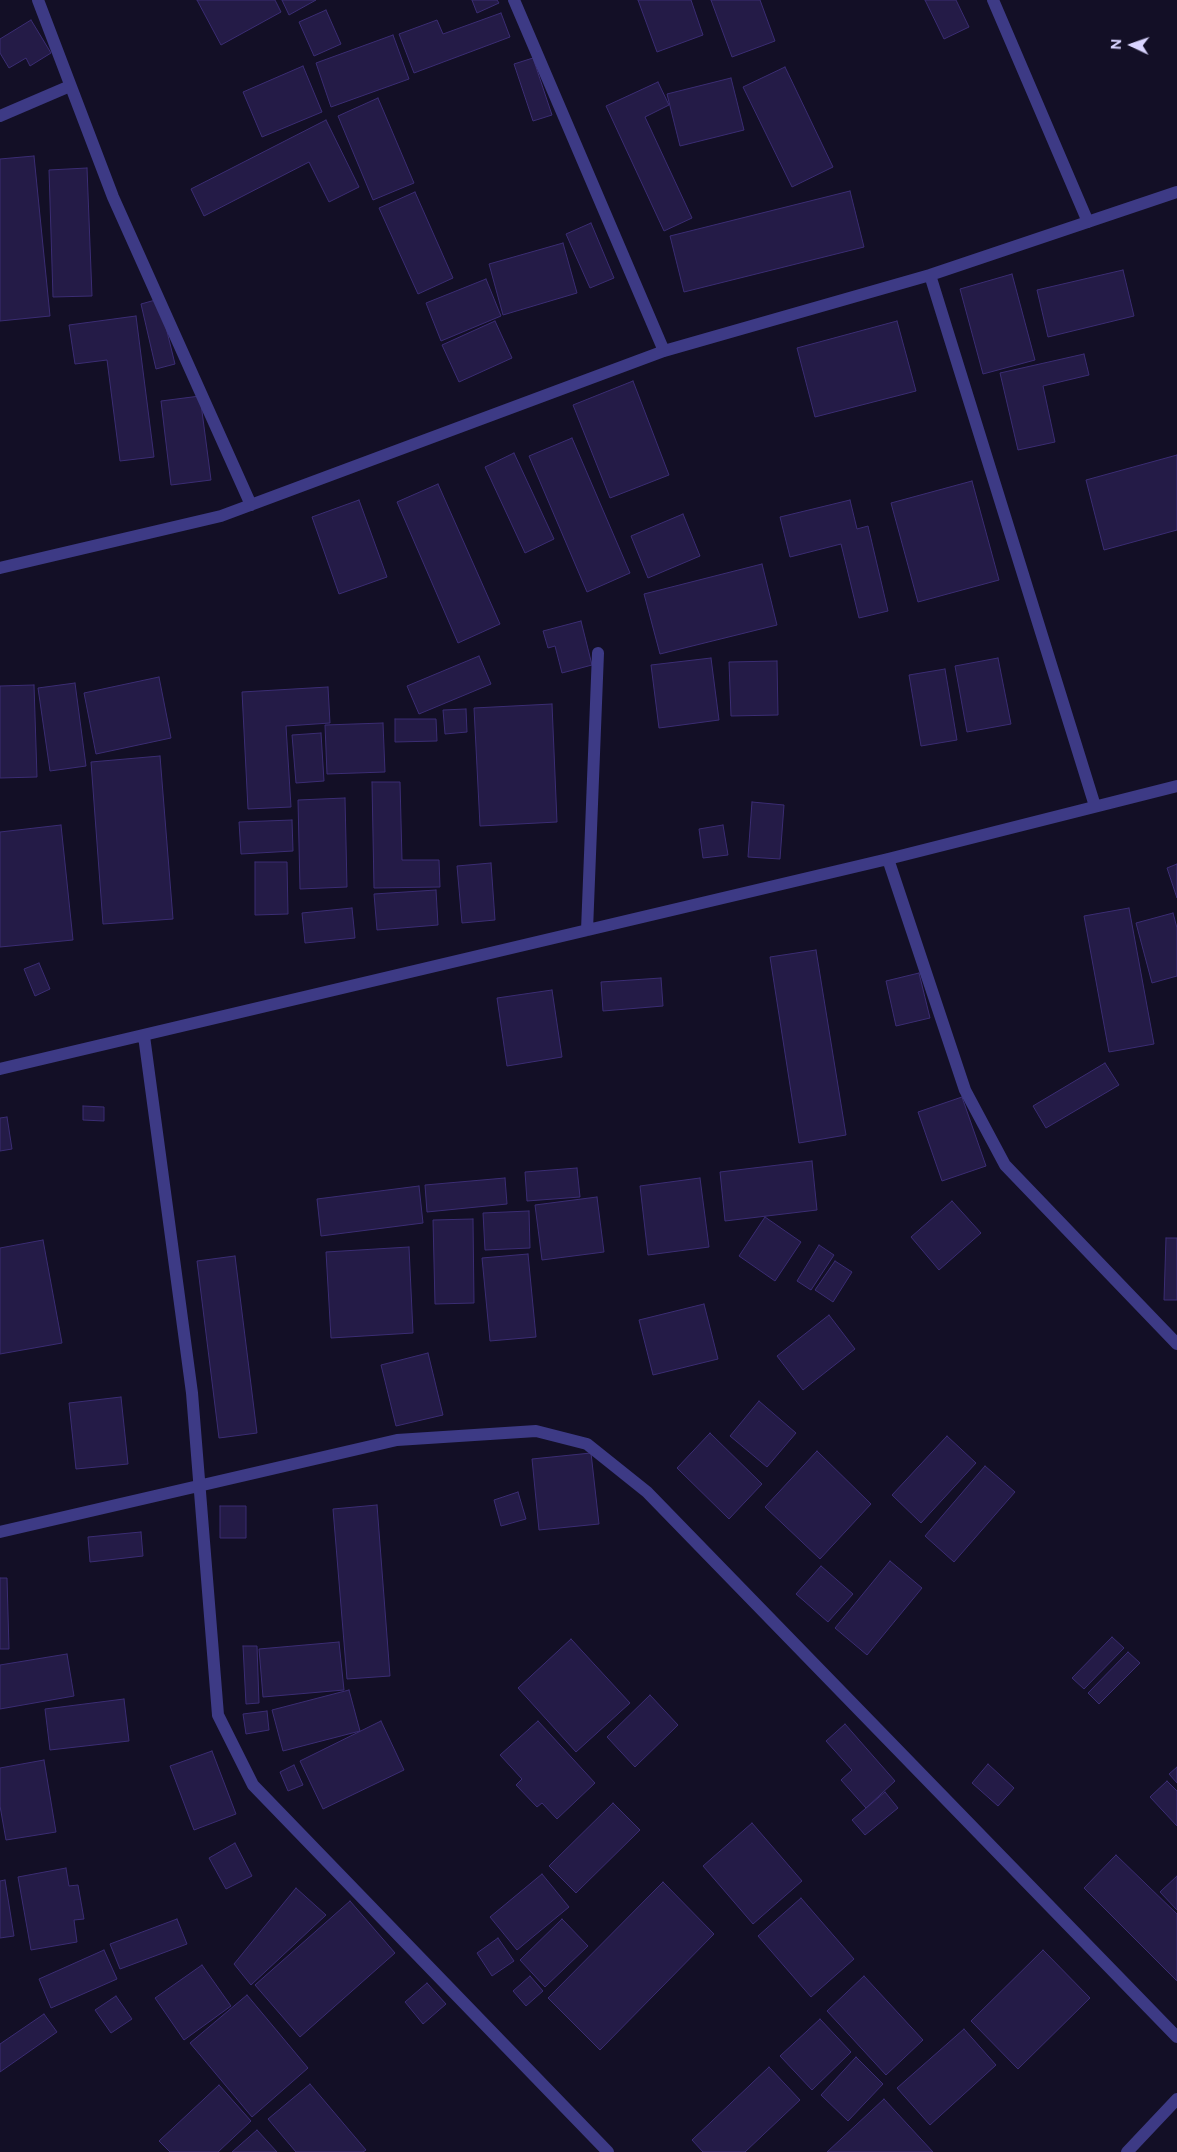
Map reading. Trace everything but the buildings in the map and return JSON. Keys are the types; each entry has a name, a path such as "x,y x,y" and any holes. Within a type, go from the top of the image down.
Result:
{"street":[{"path":"38,0 113,197 251,504"},
{"path":"514,0 664,351"},
{"path":"993,0 1088,222"},
{"path":"0,116 70,86"},
{"path":"0,568 221,516 664,351 930,275 1177,192"},
{"path":"930,275 1096,806"},
{"path":"587,930 598,654"},
{"path":"0,1069 888,859 1177,786"},
{"path":"888,859 965,1090 1005,1165 1177,1344"},
{"path":"144,1036 192,1393 218,1715 253,1785 608,2152"},
{"path":"0,1532 397,1440 536,1431 587,1444 647,1492 1177,2037"},
{"path":"1127,2152 1177,2099"}]}
